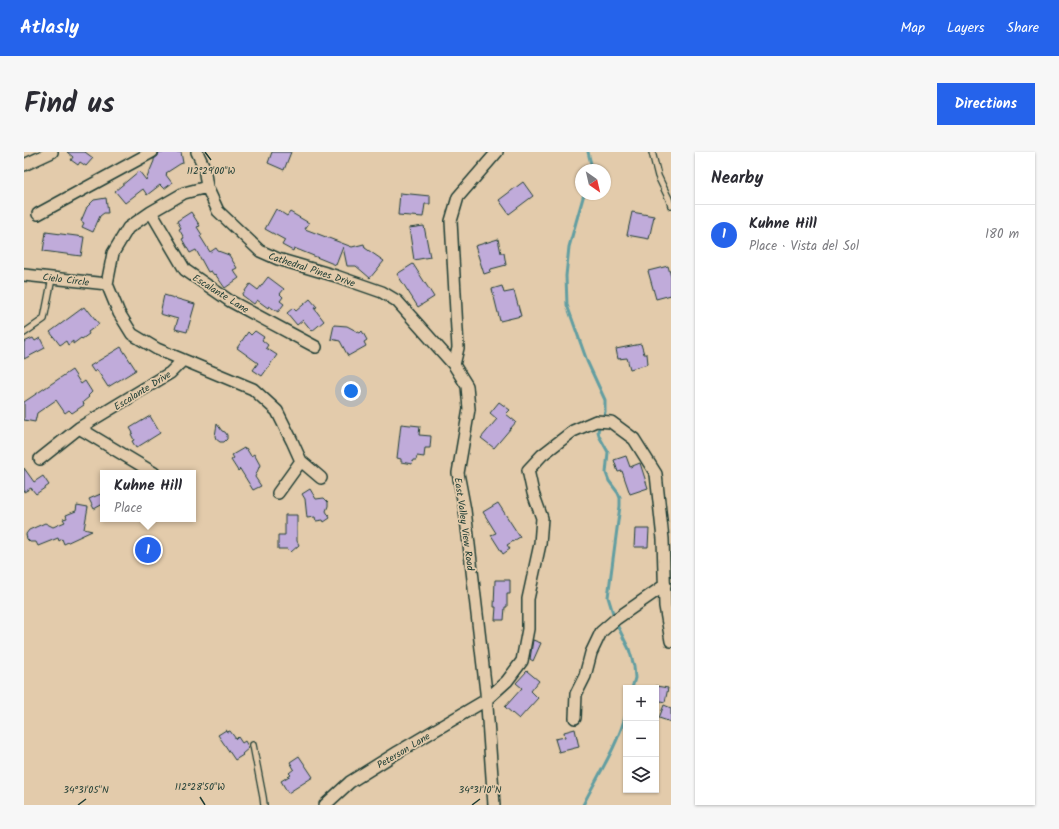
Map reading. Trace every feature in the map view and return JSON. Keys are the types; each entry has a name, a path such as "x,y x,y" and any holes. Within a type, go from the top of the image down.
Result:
{"street":[{"path":"29,160 52,152"},
{"path":"38,214 152,152"},
{"name":"Cathedral Pines Drive","path":"197,152 204,167 206,187 218,211 260,251 278,259 336,276 382,292 397,301 454,365"},
{"path":"454,365 458,348 451,221 458,198 497,152"},
{"path":"107,284 113,253 128,228 151,212 184,193 206,187"},
{"name":"Escalante Lane","path":"151,212 185,270 230,301 316,347"},
{"name":"Cielo Circle","path":"24,275 107,284"},
{"name":"Escalante Drive","path":"40,459 79,428 170,373 183,360 157,349 132,334 119,313 107,284"},
{"path":"183,360 253,389 277,411 301,461 321,478"},
{"name":"East Valley View Road","path":"454,365 467,386 469,410 458,473 465,510 486,692 494,805"},
{"name":"Peterson Lane","path":"325,805 350,782 486,700 507,681 522,661 528,629 528,599 540,544 542,518 533,493 528,470 542,455 574,431 596,421 611,422 634,439 656,474 663,539 664,585"},
{"path":"79,428 149,470"},
{"path":"278,493 301,461"},
{"path":"664,585 665,606 671,641"},
{"path":"576,718 576,694 585,676 591,653 601,632 616,619 664,585"}],"lane":[{"path":"652,152 658,176 671,206"},
{"path":"24,333 44,319 52,278"},
{"path":"253,745 264,805"}],"building":[{"path":"67,152 85,152 93,158 86,166 80,162 78,165 71,160 73,157"},
{"path":"159,152 181,152 183,163 166,173 172,183 164,189 160,185 147,195 143,189 125,203 115,191 139,171 146,180 154,159 158,156"},
{"path":"272,152 291,152 284,170 268,163"},
{"path":"523,182 533,196 509,214 499,200"},
{"path":"400,193 430,196 430,204 425,204 423,217 398,215"},
{"path":"106,198 108,213 104,213 100,216 93,232 82,227 84,223 81,221 87,207 94,200"},
{"path":"276,209 287,216 290,212 309,223 305,229 352,247 364,244 365,248 384,261 370,278 356,266 347,266 343,247 336,265 294,248 293,251 282,245 285,240 265,229"},
{"path":"191,212 200,226 197,227 202,235 200,236 210,252 216,248 218,251 229,255 237,268 233,270 239,278 225,288 215,274 214,275 211,271 208,272 196,250 190,253 182,239 184,238 177,221"},
{"path":"632,212 654,216 649,239 627,235"},
{"path":"424,226 430,257 414,260 409,228"},
{"path":"46,232 84,237 81,256 43,251"},
{"path":"498,239 501,253 504,253 506,265 491,269 490,272 484,274 475,246"},
{"path":"413,264 434,297 418,307 397,274"},
{"path":"668,266 671,277 671,295 656,299 648,271"},
{"path":"268,277 284,289 280,294 283,297 280,301 284,304 278,312 269,306 268,308 257,300 254,304 242,295 250,284 258,290"},
{"path":"502,286 504,293 514,291 521,316 500,321 492,289"},
{"path":"164,295 195,304 187,332 175,329 178,319 160,314"},
{"path":"310,299 317,307 314,308 324,321 312,331 303,320 297,325 287,313 293,308 296,311"},
{"path":"84,307 99,324 88,332 89,334 73,344 73,341 68,345 66,341 60,345 50,332"},
{"path":"334,325 347,326 360,333 362,331 367,340 364,342 366,346 348,356 340,341 331,339"},
{"path":"255,331 264,337 262,340 268,345 266,348 277,355 262,376 253,370 258,363 237,348 248,332 251,335"},
{"path":"33,338 35,341 40,338 45,348 24,359 24,342"},
{"path":"641,344 644,354 647,354 648,364 630,369 627,358 618,359 616,349"},
{"path":"121,347 136,370 108,387 97,370 94,372 90,366"},
{"path":"72,370 81,384 85,381 92,392 83,402 84,405 72,413 69,410 65,413 56,400 37,413 35,422 24,420 24,402"},
{"path":"499,402 510,410 506,414 516,422 494,448 481,438 497,419 490,413"},
{"path":"150,416 160,433 136,448 132,441 134,440 131,434 133,433 130,428"},
{"path":"217,424 227,435 227,439 224,442 220,442 216,439"},
{"path":"401,424 420,426 419,435 431,436 430,448 425,448 424,457 417,456 416,460 413,460 412,464 401,462 401,459 397,458"},
{"path":"246,448 251,456 254,454 260,465 255,477 261,486 253,490 240,469 238,471 231,460 234,458 232,455"},
{"path":"626,456 630,467 640,463 648,488 630,494 622,471 618,472 614,460"},
{"path":"24,468 34,482 43,476 49,485 36,494 31,488 24,492"},
{"path":"310,489 316,499 324,498 328,502 326,511 330,518 324,522 323,520 316,521 315,517 307,518 305,499 302,494"},
{"path":"100,494 100,506 94,509 89,499"},
{"path":"498,503 520,537 507,545 510,549 503,554 491,535 496,533 483,512"},
{"path":"77,505 88,507 84,529 92,531 64,544 62,539 59,541 58,538 38,546 36,542 30,542 27,539 26,534 29,530 45,523 53,527 65,522 63,519 67,518 66,515 76,511"},
{"path":"285,515 297,515 297,541 299,545 291,552 288,549 278,549 278,535 285,535"},
{"path":"635,529 649,529 648,547 634,547"},
{"path":"495,580 510,580 510,594 507,594 507,607 505,607 504,620 495,620"},
{"path":"533,640 541,643 533,661 530,659"},
{"path":"527,671 539,681 531,691 538,698 519,719 505,707 522,688 516,683"},
{"path":"659,686 668,688 665,702 659,701"},
{"path":"664,705 671,708 671,722 659,718"},
{"path":"575,729 579,747 559,752 555,739 565,737 564,732"},
{"path":"226,730 227,732 230,731 236,739 238,737 242,743 245,741 249,748 242,754 243,755 235,760 218,735"},
{"path":"299,756 313,777 288,793 281,781 291,775 289,773 294,769 290,762"}],"waterway":[{"path":"588,152 591,164"},
{"path":"582,200 569,247 566,276 567,305 587,361 605,400 605,412 598,431 599,436 608,452 606,473 609,481 620,498 608,597 616,623 629,649 634,666 635,678 633,685"},
{"path":"583,805 618,738 624,721"}],"place":[{"name":"Kuhne Hill","path":"148,550"}]}
